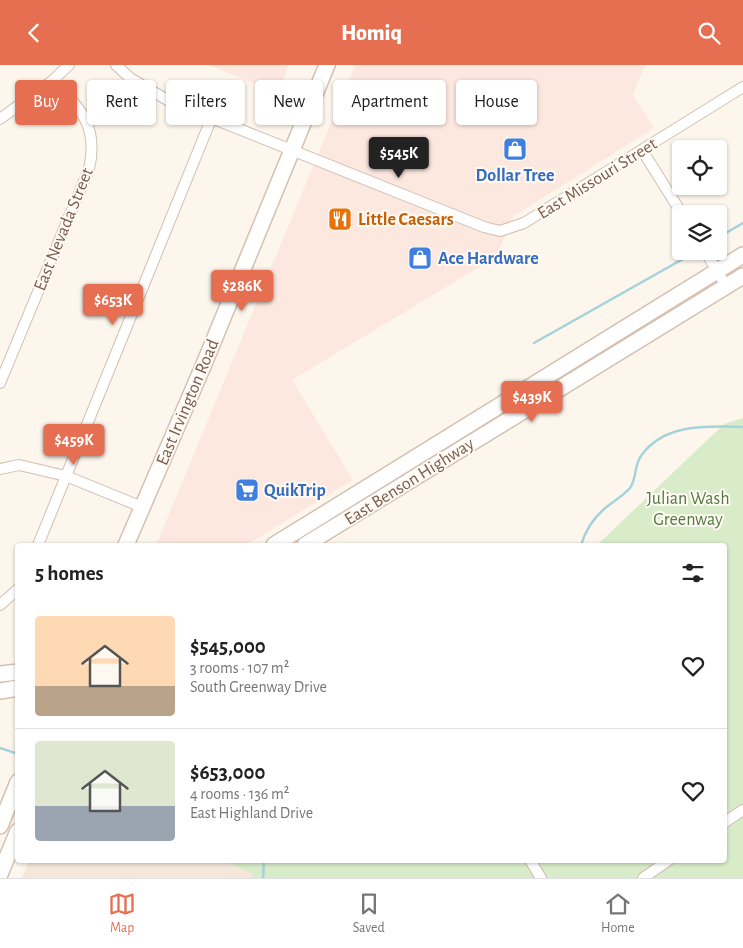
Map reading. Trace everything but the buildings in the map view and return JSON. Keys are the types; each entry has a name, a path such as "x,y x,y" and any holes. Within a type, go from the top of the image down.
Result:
{"main road":[{"name":"East Irvington Road","path":"127,543 327,65"},
{"name":"East Benson Highway","path":"291,540 468,424 743,255"},
{"name":"East Benson Highway","path":"308,543 743,276"},
{"path":"468,424 478,439"},
{"path":"0,674 15,672"},
{"path":"0,826 15,789"},
{"path":"0,874 15,838"}],"street":[{"path":"54,80 69,65"},
{"path":"116,65 130,78 152,93 166,99"},
{"name":"East Missouri Street","path":"293,149 478,225 500,231 524,223 743,87"},
{"name":"East Nevada Street","path":"0,383 89,169 92,153 89,123 77,106"},
{"path":"0,119 15,108"},
{"path":"39,543 209,125"},
{"path":"232,125 293,149"},
{"path":"642,150 676,205"},
{"path":"711,260 726,286"},
{"path":"0,469 20,465 66,475 142,507"},
{"path":"0,605 15,592"},
{"path":"727,821 743,810"},
{"path":"532,863 541,878"},
{"path":"643,878 665,863"}],"shaded area":[{"path":"209,65 289,65 283,80 255,80 255,84"},
{"path":"355,65 645,65 633,95 654,128 514,216 496,257 292,380 353,480 249,543 157,543 333,118 333,125 446,125 446,80 349,80"},
{"path":"28,863 227,863 254,874 250,878 22,878"}],"green space":[{"name":"Julian Wash Greenway","path":"743,418 743,878 250,878 254,874 227,863 727,863 727,543 599,543 724,424"}],"waterway":[{"path":"727,232 743,223"},
{"path":"534,343 681,260"},
{"path":"582,543 596,517 630,488 641,456 662,437 674,432 701,427 743,427"},
{"path":"0,748 15,753"},
{"path":"263,878 264,863"}],"place":[{"name":"Dollar Tree","path":"515,149"},
{"name":"Little Caesars","path":"340,219"},
{"name":"Ace Hardware","path":"420,258"},
{"name":"QuikTrip","path":"247,490"}]}
